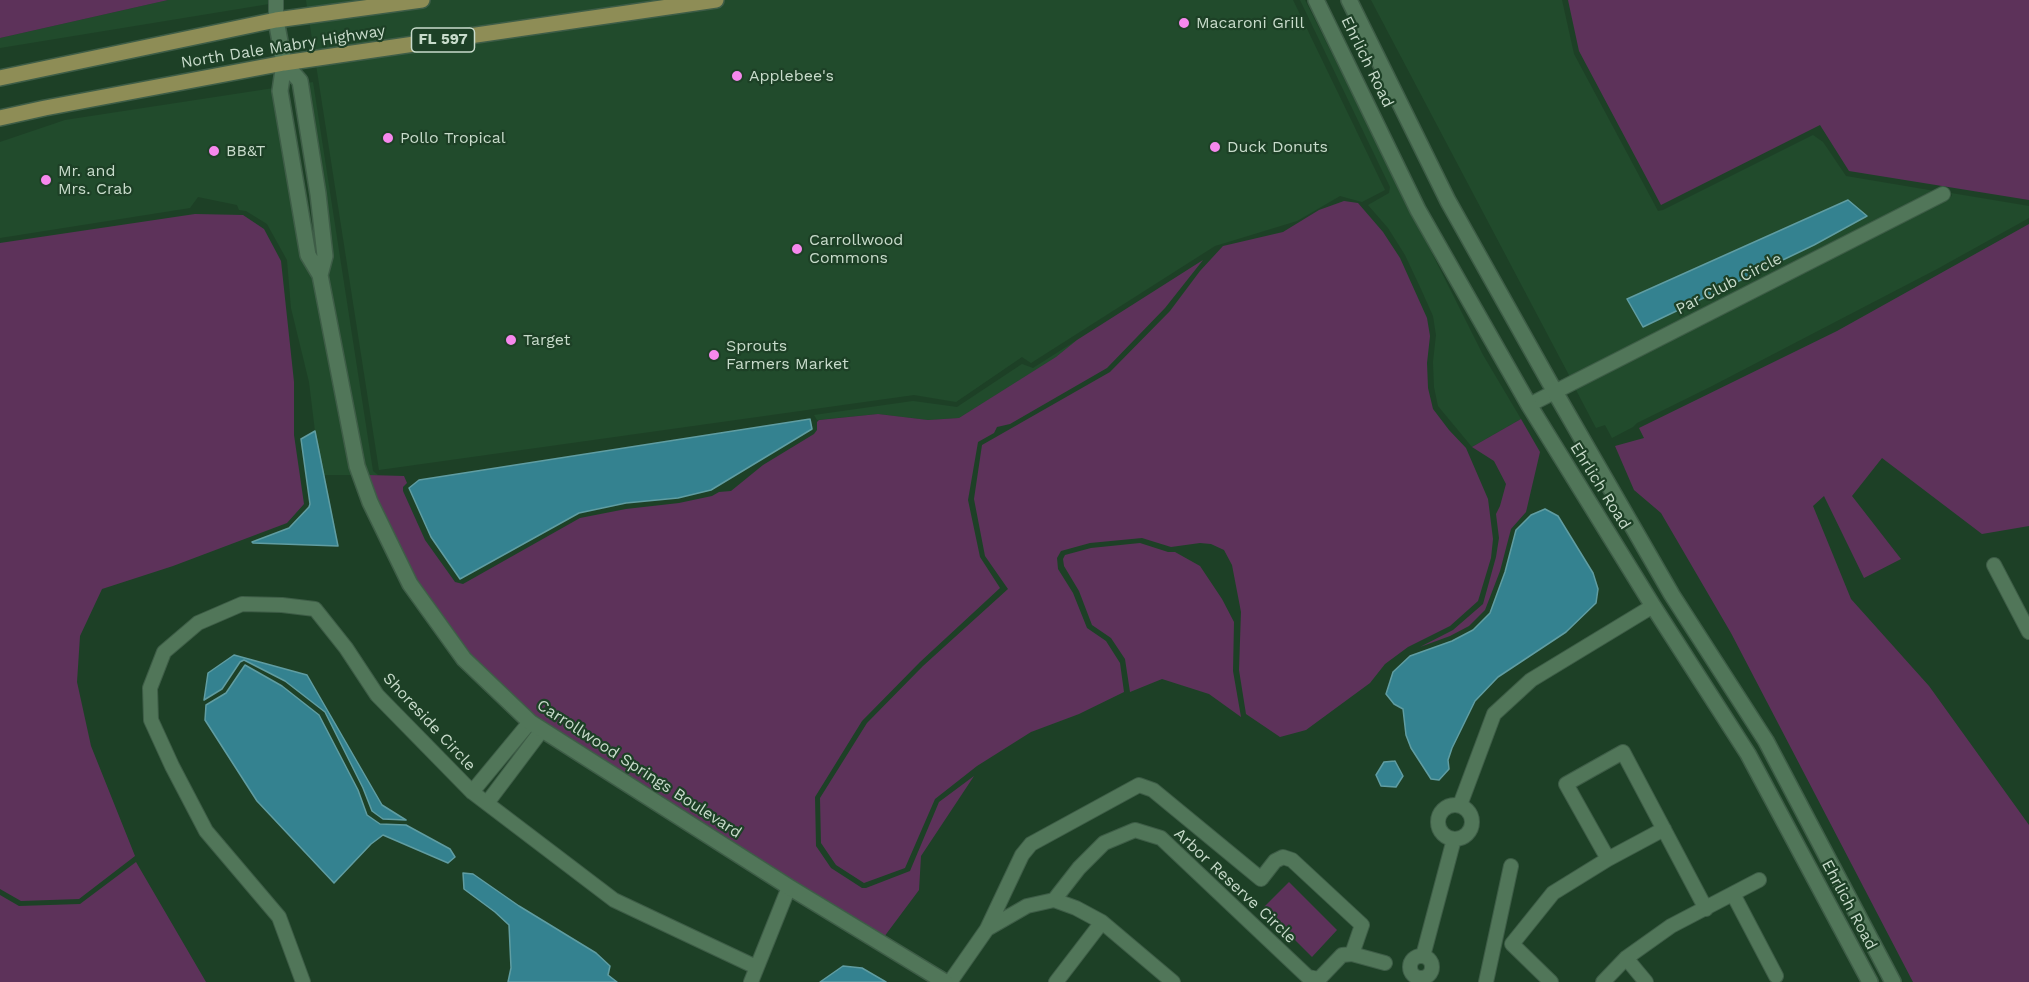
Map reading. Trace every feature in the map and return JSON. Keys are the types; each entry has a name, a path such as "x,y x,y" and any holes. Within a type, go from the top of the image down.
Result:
{"main road":[{"name":"North Dale Mabry Highway","path":"0,78 276,20 422,0"},
{"path":"603,16 636,0"},
{"name":"North Dale Mabry Highway","path":"0,118 284,63 716,0"},
{"name":"Ehrlich Road","path":"1317,0 1418,210 1529,405 1653,606 1748,754 1870,982"},
{"name":"Ehrlich Road","path":"1349,0 1448,201 1672,595 1766,741 1887,980"},
{"name":"Carrollwood Springs Boulevard","path":"276,20 284,63 300,81 321,225 324,256 320,275 354,455 370,502 410,585 464,659 536,726 789,887 945,982"}],"street":[{"path":"276,0 276,20"},
{"name":"Par Club Circle","path":"1529,405 1943,194"},
{"path":"1994,565 2029,632"},
{"name":"Shoreside Circle","path":"303,982 279,916 206,831 172,766 152,720 150,688 164,652 198,623 242,604 315,609 346,648 377,695 472,792 614,900 756,967"},
{"path":"1460,805 1494,714 1531,680 1653,606"},
{"path":"472,792 536,726"},
{"path":"487,804 536,726"},
{"path":"1608,859 1566,784 1623,752 1706,909"},
{"path":"950,982 986,930 1022,855 1031,844 1139,785 1153,790 1261,879 1275,861 1283,856 1292,860 1362,925 1353,954"},
{"path":"1449,805 1460,805 1469,811 1473,822 1472,828 1465,837 1454,839 1443,834 1438,818 1449,805"},
{"path":"1512,944 1553,894 1608,859 1664,829"},
{"name":"Arbor Reserve Circle","path":"1054,900 1079,868 1104,843 1135,830 1161,838 1316,979"},
{"path":"1417,979 1430,973 1432,966 1429,959 1423,956 1454,839"},
{"path":"1486,982 1511,866"},
{"path":"1603,982 1626,958 1671,926 1759,880"},
{"path":"751,982 789,887"},
{"path":"1733,894 1776,976"},
{"path":"986,930 1028,906 1054,900 1076,908 1102,922 1173,982"},
{"path":"1056,982 1102,922"},
{"path":"1496,937 1512,944 1551,982"},
{"path":"1316,979 1342,955 1353,954 1385,963"},
{"path":"1626,958 1646,982"}],"shaded area":[{"path":"0,0 168,0 0,38"},
{"path":"168,0 269,0 269,4 0,48 0,38"},
{"path":"306,0 1293,0 1385,190 1362,202 1340,196 1297,221 1215,246 1031,363 1022,357 956,402 914,395 379,470"},
{"path":"1300,0 1305,0 1483,355 1521,419 1472,447 1438,406 1434,387 1433,362 1436,335 1433,316 1405,255 1388,228 1368,205 1389,193 1390,187"},
{"path":"1371,0 1562,0 1574,54 1658,211 1813,135 1823,142 1846,176 1935,191 1570,377","holes":["1848,200 1867,216 1814,245 1643,327 1627,299"]},
{"path":"1568,0 2029,0 2029,200 1849,171 1820,125 1661,205 1579,51"},
{"path":"313,82 373,471 378,475 368,475 363,464 328,278 333,251 331,250 307,83"},
{"path":"274,88 314,281 338,414 353,475 323,475 309,382 291,308 287,260 267,224 246,211 239,210 237,205 198,197 190,208 0,238 0,142 65,120"},
{"path":"1951,193 2029,206 2029,218 1937,269 1612,438 1605,425 1596,428 1575,388 1952,196"},
{"path":"1344,201 1358,203 1383,232 1400,258 1427,318 1430,336 1427,363 1428,388 1433,409 1466,448 1488,499 1493,539 1491,558 1478,601 1450,626 1408,647 1385,664 1370,683 1306,730 1280,737 1246,714 1239,670 1241,612 1232,565 1224,550 1211,544 1200,543 1171,547 1142,538 1090,543 1061,551 1057,558 1058,569 1073,593 1087,628 1106,641 1120,663 1124,692 1079,714 1031,732 977,766 935,799 905,868 864,883 836,865 821,843 820,798 867,723 923,666 1008,589 985,556 974,499 982,445 1110,372 1170,311 1200,271 1223,246 1283,232 1319,210"},
{"path":"195,214 243,215 264,229 281,261 294,382 294,435 304,504 287,523 173,566 102,589 80,636 77,682 91,746 135,856 79,899 21,901 0,889 0,243"},
{"path":"2029,224 2029,526 1982,534 1882,458 1852,496 1901,559 1864,578 1824,496 1813,506 1851,599 1929,686 2029,825 2029,982 1913,982 1731,633 1661,513 1634,490 1615,446 1644,438 1639,428 1837,331"},
{"path":"1203,260 1165,308 1107,368 1010,424 997,427 994,433 978,442 968,500 980,557 1000,588 920,662 862,721 815,797 816,846 831,868 862,888 866,888 910,871 939,802 974,776 921,856 919,890 884,937 793,882 535,717 470,654 416,581 368,475 404,476 407,483 403,491 425,540 455,582 463,584 580,518 626,509 679,503 731,491 763,465 814,434 819,420 878,414 928,420 959,418"},
{"path":"1077,340 1057,357 959,418 928,420 878,414 817,420 814,415 913,401 957,407 1022,364 1033,368"},
{"path":"1521,419 1540,452 1526,512 1511,529 1500,571 1485,610 1469,626 1420,647 1453,630 1483,604 1499,538 1496,514 1506,484 1494,461 1472,447"},
{"path":"1140,543 1175,552 1200,566 1222,599 1234,622 1233,671 1241,717 1209,694 1162,679 1130,692 1125,659 1111,638 1092,625 1079,591 1064,566 1063,559 1065,555 1091,548"},
{"path":"136,862 206,982 0,982 0,895 19,906 80,904"},
{"path":"1289,882 1337,930 1312,957 1263,908"}],"water":[{"path":"1848,200 1867,216 1814,245 1643,327 1627,299"},
{"path":"810,419 812,429 711,490 678,498 626,503 579,513 460,579 431,537 409,488 419,480"},
{"path":"315,431 338,546 253,543 289,528 309,507 301,439"},
{"path":"1545,509 1558,516 1593,573 1598,589 1596,603 1566,632 1498,677 1475,701 1452,748 1448,760 1449,769 1439,780 1431,779 1411,748 1406,735 1403,709 1394,704 1386,694 1393,672 1410,656 1452,641 1473,630 1490,613 1505,572 1516,530 1531,515"},
{"path":"234,655 307,675 382,805 406,820 383,819 372,811 325,712 285,681 244,660 240,662 222,689 204,700 208,673"},
{"path":"245,665 282,686 319,715 358,790 367,815 380,824 406,825 450,849 455,857 448,863 383,835 371,844 334,883 257,801 205,720 206,705 226,693"},
{"path":"1395,761 1403,776 1396,787 1381,786 1376,775 1384,762"},
{"path":"463,873 473,874 519,906 596,953 610,966 608,975 617,982 508,982 511,968 509,925 464,889"},
{"path":"843,966 862,968 886,982 820,982"}],"place":[{"name":"Macaroni Grill","path":"1184,23"},
{"name":"Applebee's","path":"737,76"},
{"name":"Pollo Tropical","path":"388,138"},
{"name":"Duck Donuts","path":"1215,147"},
{"name":"BB&T","path":"214,151"},
{"name":"Mr. and Mrs. Crab","path":"46,180"},
{"name":"Carrollwood Commons","path":"797,249"},
{"name":"Target","path":"511,340"},
{"name":"Sprouts Farmers Market","path":"714,355"}]}
